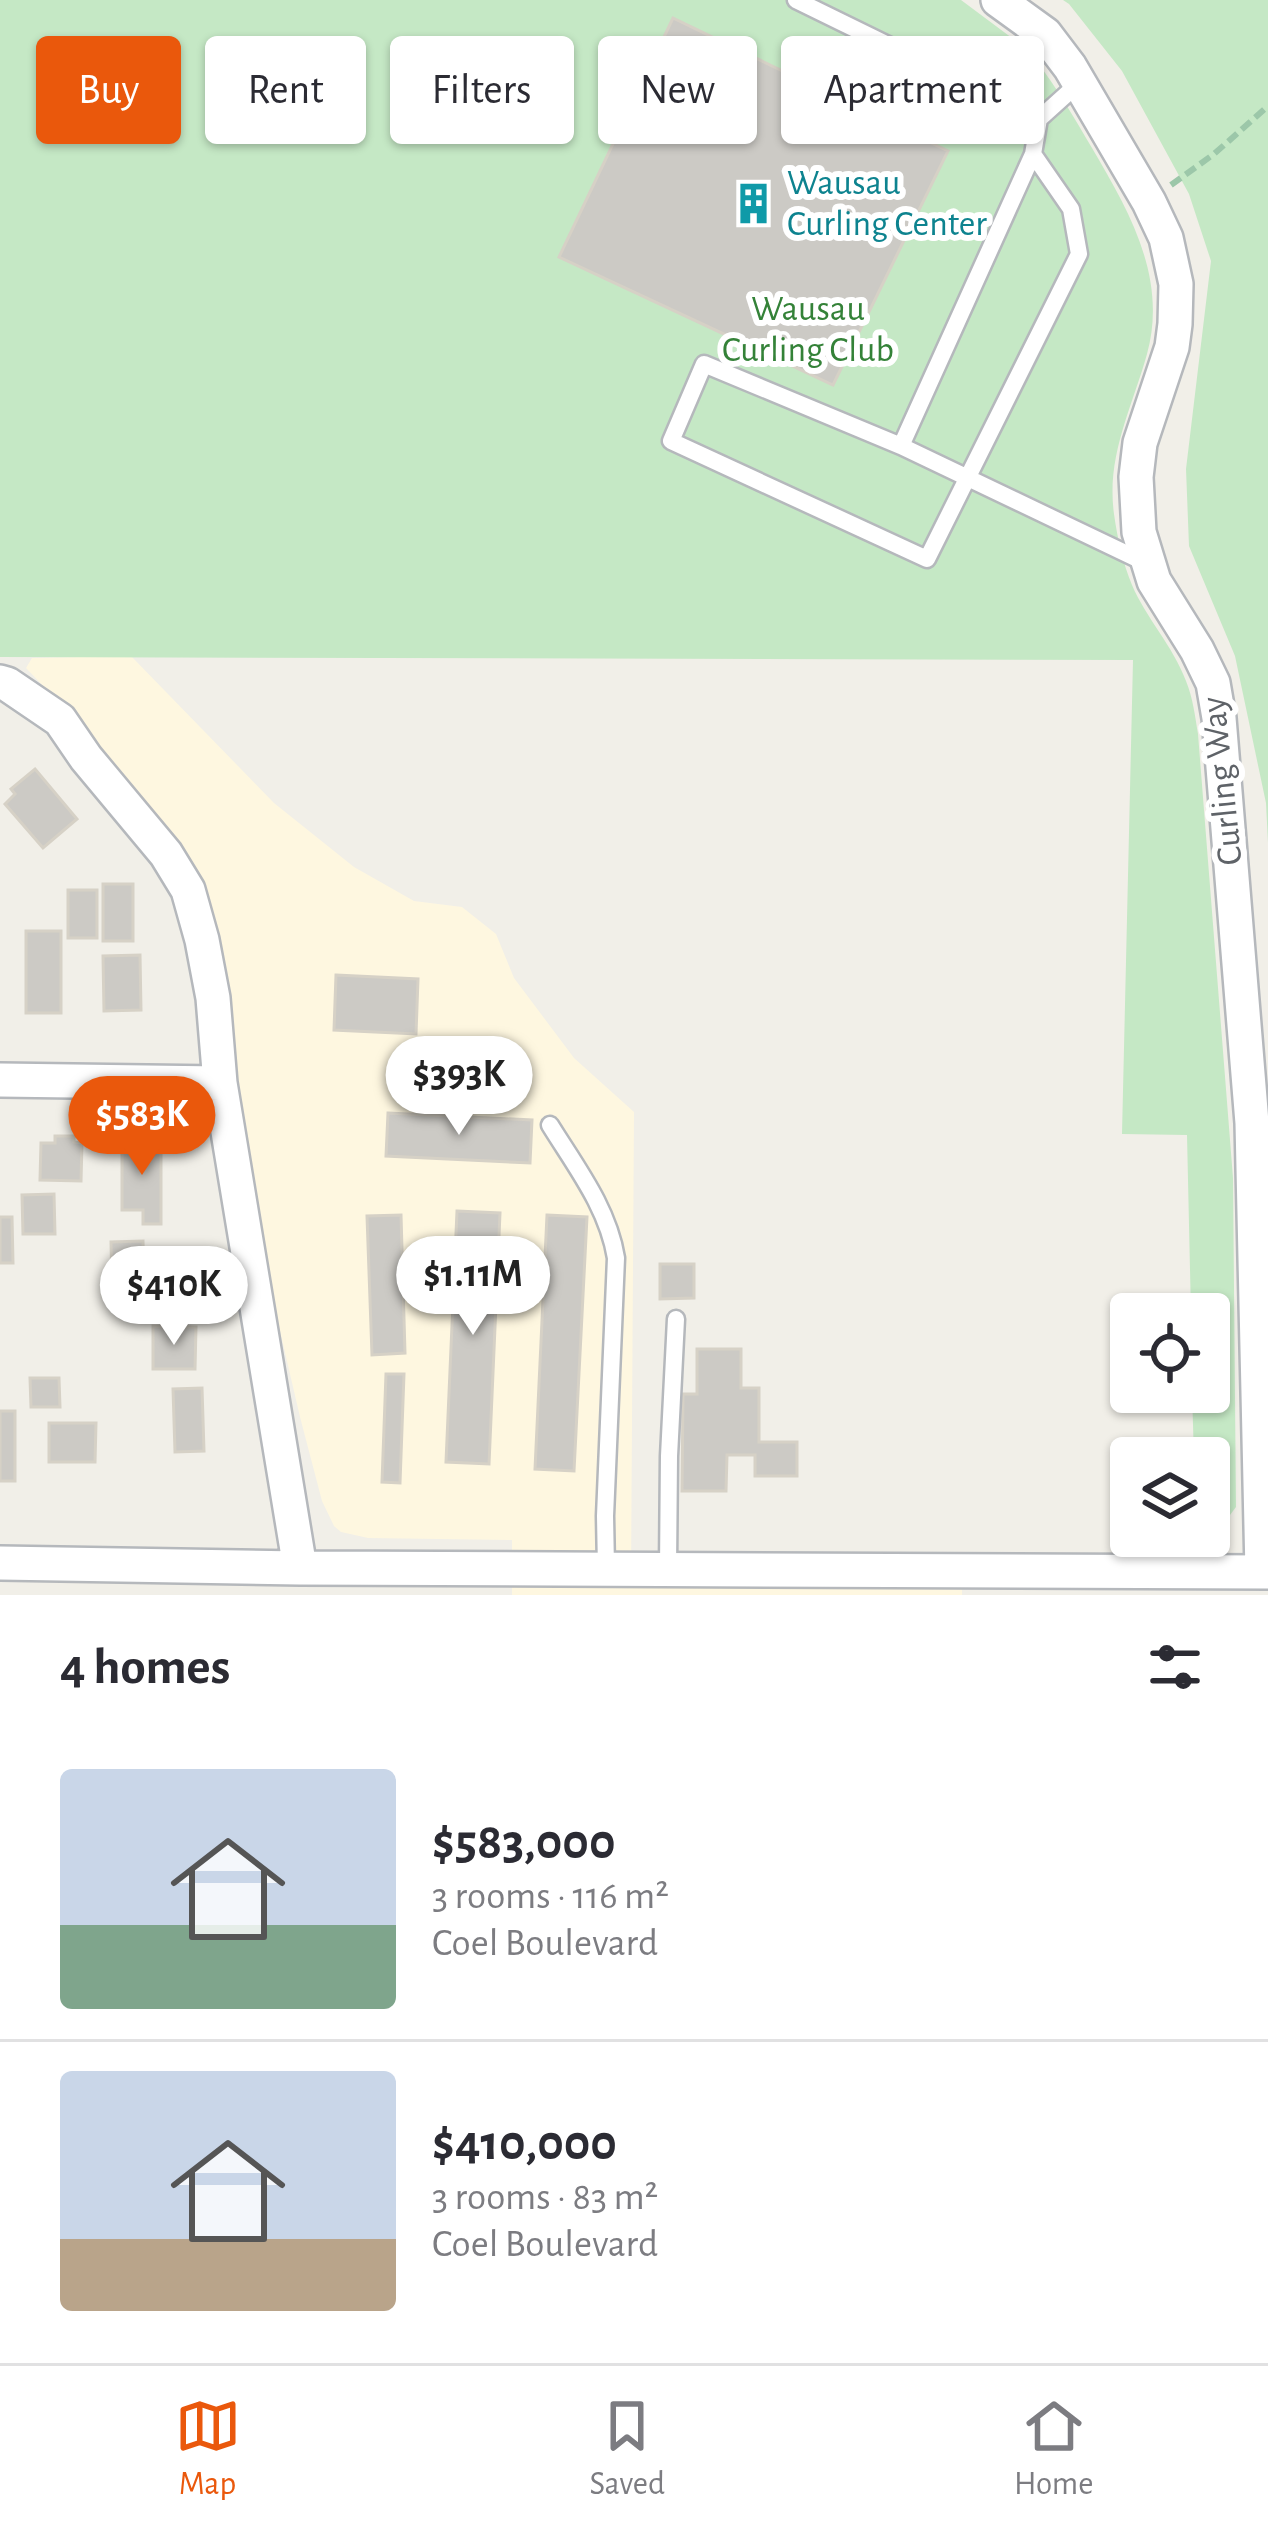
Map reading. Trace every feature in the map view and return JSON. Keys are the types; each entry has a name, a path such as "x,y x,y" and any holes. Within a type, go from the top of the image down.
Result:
{"street":[{"name":"Curling Way","path":"998,0 1045,34 1080,82 1147,197 1170,252 1176,305 1172,346 1138,458 1137,514 1154,581 1205,665 1219,718 1251,1096 1265,1572"},
{"path":"0,682 60,721 166,854 188,890 213,998 220,1083 300,1568"},
{"path":"0,1080 220,1083"},
{"path":"0,1562 668,1568 773,1582 1265,1572"}],"lane":[{"path":"796,0 870,36"},
{"path":"1044,114 1080,82"},
{"path":"901,446 1035,144"},
{"path":"1033,154 1071,208 1079,254 968,477 927,560 671,441 704,364 901,446 968,477 1106,546 1147,563"},
{"path":"550,1125 600,1208 616,1258 606,1568"},
{"path":"668,1568 676,1319"}],"path":[{"path":"1147,197 1189,173 1268,106"}],"shaded area":[{"path":"131,656 274,803 354,867 414,901 462,907 496,934 514,978 574,1058 634,1112 631,1578 962,1587 962,1595 512,1595 512,1540 368,1538 334,1526 322,1501 300,1417 250,1202 211,934 69,713 26,668 32,658"}],"green space":[{"name":"Wausau Curling Club","path":"0,0 961,0 1009,36 781,36 781,144 1044,144 1044,72 1119,196 1141,246 1149,272 1152,326 1117,452 1113,493 1129,577 1181,668 1198,734 1233,1178 1236,1507 1230,1515 1230,1437 1193,1437 1193,1413 1230,1413 1230,1293 1191,1293 1187,1135 1122,1134 1133,660 0,657"},
{"path":"1063,0 1268,0 1268,843 1266,803 1235,656 1189,546 1186,469 1211,261 1189,194 1122,71"}],"building":[{"name":"Wausau Curling Center","path":"673,18 710,36 664,36"},
{"name":"Wausau Curling Center","path":"757,59 781,70 781,144 934,144 948,151 833,385 559,257 613,144 757,144"},
{"path":"35,769 77,819 43,848 5,804 15,794 11,789"},
{"path":"103,884 133,884 133,941 103,941"},
{"path":"68,890 97,890 97,938 68,938"},
{"path":"26,931 61,931 61,1013 26,1013"},
{"path":"140,955 141,1010 104,1011 103,956"},
{"path":"336,975 418,979 416,1034 334,1030"},
{"path":"388,1113 532,1120 530,1163 386,1156"},
{"path":"55,1136 74,1136 74,1142 82,1143 81,1181 40,1180 41,1143 55,1143"},
{"path":"122,1138 161,1138 161,1224 143,1224 143,1210 122,1210"},
{"path":"54,1194 55,1234 23,1234 22,1195"},
{"path":"457,1211 500,1213 489,1464 446,1462"},
{"path":"401,1215 405,1353 372,1355 367,1216"},
{"path":"547,1215 587,1217 574,1471 535,1469"},
{"path":"0,1217 12,1217 13,1263 0,1263"},
{"path":"143,1241 144,1281 112,1282 111,1242"},
{"path":"660,1264 694,1264 694,1298 660,1299"},
{"path":"153,1326 196,1327 195,1369 153,1369"},
{"path":"697,1349 741,1349 741,1388 759,1388 759,1442 797,1442 797,1476 755,1476 755,1455 727,1455 726,1491 682,1491 683,1394 697,1394"},
{"path":"386,1374 404,1374 400,1483 382,1482"},
{"path":"30,1378 59,1378 60,1407 31,1407"},
{"path":"202,1388 204,1451 175,1452 173,1389"},
{"path":"0,1411 15,1411 15,1481 0,1481"},
{"path":"49,1423 96,1423 95,1462 49,1462"}],"place":[{"name":"Wausau Curling Center","path":"753,204"}]}
